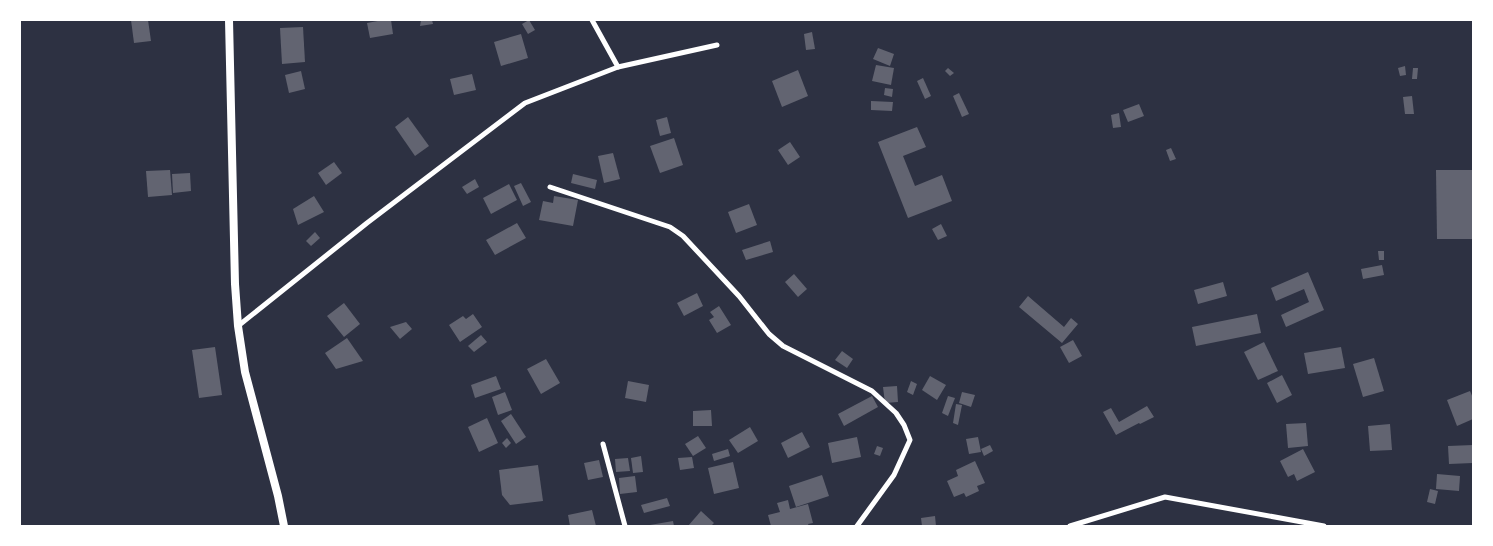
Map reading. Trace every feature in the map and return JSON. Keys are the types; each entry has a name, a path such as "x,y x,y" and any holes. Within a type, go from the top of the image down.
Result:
{"main road":[{"path":"229,20 235,284 238,326 245,372 278,496 284,526"}],"street":[{"path":"592,20 618,67"},
{"path":"238,326 367,223 525,103 618,67 717,45"},
{"path":"550,187 670,226 690,242 739,296 769,334 783,346 872,391 896,413 904,425 910,440 894,475 857,526"},
{"path":"603,444 625,526"},
{"path":"1070,526 1165,496 1324,526"}],"building":[{"path":"131,20 148,20 151,41 134,43"},
{"path":"391,20 393,34 370,38 367,23"},
{"path":"421,20 432,20 433,24 420,26"},
{"path":"529,20 535,30 528,34 522,24"},
{"path":"303,27 305,62 282,64 280,28"},
{"path":"812,32 815,49 806,50 804,34"},
{"path":"521,34 528,58 501,66 494,42"},
{"path":"878,48 894,54 890,66 873,59"},
{"path":"876,65 894,68 891,85 872,81"},
{"path":"1405,66 1406,75 1400,76 1398,68"},
{"path":"948,68 954,73 950,76 945,71"},
{"path":"1413,68 1418,68 1417,79 1412,79"},
{"path":"798,70 808,96 782,107 772,81"},
{"path":"301,71 305,89 289,93 285,75"},
{"path":"472,74 476,90 454,95 450,79"},
{"path":"923,78 931,96 925,99 917,81"},
{"path":"885,88 893,89 892,97 884,95"},
{"path":"959,93 969,114 962,117 953,96"},
{"path":"1412,96 1414,114 1405,114 1403,97"},
{"path":"871,101 893,102 892,111 871,110"},
{"path":"1139,104 1144,116 1128,122 1123,110"},
{"path":"1119,113 1121,127 1113,128 1111,115"},
{"path":"408,117 429,146 415,156 395,127"},
{"path":"667,117 671,133 660,136 656,120"},
{"path":"917,127 926,147 903,156 915,186 942,175 952,201 908,218 878,142"},
{"path":"674,138 683,165 660,173 650,146"},
{"path":"790,142 800,157 788,165 778,150"},
{"path":"1171,148 1176,159 1170,161 1166,150"},
{"path":"613,153 620,179 604,183 598,156"},
{"path":"334,162 342,173 326,185 318,173"},
{"path":"170,170 172,195 148,197 146,171"},
{"path":"1436,170 1473,170 1473,239 1437,239"},
{"path":"190,173 191,191 173,193 172,174"},
{"path":"573,174 597,180 595,189 571,183"},
{"path":"475,179 479,187 467,194 462,187"},
{"path":"521,183 531,202 523,206 514,186"},
{"path":"509,184 517,200 491,214 483,198"},
{"path":"314,196 324,212 298,225 293,209"},
{"path":"554,196 578,200 573,226 539,220 543,201 553,203"},
{"path":"749,204 757,225 736,233 728,212"},
{"path":"517,223 526,238 495,255 486,240"},
{"path":"941,224 947,236 938,240 932,229"},
{"path":"315,232 320,238 311,246 306,241"},
{"path":"770,241 773,252 746,260 742,250"},
{"path":"1378,251 1384,251 1384,260 1379,260"},
{"path":"1382,265 1384,275 1363,279 1361,269"},
{"path":"1308,272 1324,310 1286,327 1281,315 1309,302 1304,289 1276,301 1271,288"},
{"path":"794,274 807,289 798,297 785,282"},
{"path":"1223,282 1227,296 1198,304 1194,290"},
{"path":"697,293 703,306 684,316 677,303"},
{"path":"1028,296 1064,327 1071,318 1078,324 1062,343 1019,307"},
{"path":"344,303 360,324 344,337 327,316"},
{"path":"719,306 731,325 717,333 709,320 714,317 710,312"},
{"path":"473,314 482,327 460,342 449,325 463,316 466,319"},
{"path":"1257,314 1261,333 1196,346 1192,327"},
{"path":"406,322 412,329 400,339 390,327"},
{"path":"481,335 487,342 474,352 468,346"},
{"path":"347,338 363,361 336,369 325,353"},
{"path":"1073,340 1082,356 1069,363 1060,347"},
{"path":"1264,342 1278,371 1258,380 1244,352"},
{"path":"215,347 222,395 199,398 192,350"},
{"path":"1341,347 1345,368 1308,374 1304,353"},
{"path":"842,351 853,359 847,368 835,360"},
{"path":"1374,358 1384,391 1363,397 1353,364"},
{"path":"546,359 560,383 541,394 527,369"},
{"path":"1282,375 1292,395 1277,403 1267,383"},
{"path":"496,376 501,389 475,398 471,385"},
{"path":"930,376 946,385 937,400 922,390"},
{"path":"628,381 649,385 646,402 625,398"},
{"path":"911,381 917,384 913,395 907,392"},
{"path":"897,386 898,402 885,403 883,387"},
{"path":"1470,391 1473,398 1473,419 1457,426 1447,400"},
{"path":"505,392 512,410 498,415 492,397"},
{"path":"962,392 975,395 971,407 959,403"},
{"path":"872,396 878,407 844,426 838,414"},
{"path":"948,396 955,398 948,416 942,413"},
{"path":"956,404 962,405 958,425 953,423"},
{"path":"1147,406 1154,417 1116,435 1103,412 1111,408 1119,422"},
{"path":"711,410 712,426 693,426 693,411"},
{"path":"511,414 526,437 516,444 501,421"},
{"path":"487,418 498,443 479,452 468,427"},
{"path":"1306,423 1308,446 1288,448 1286,424"},
{"path":"1390,424 1392,450 1370,451 1368,426"},
{"path":"750,427 758,441 738,453 729,440"},
{"path":"802,432 810,447 788,458 781,443"},
{"path":"698,436 706,448 693,456 685,444"},
{"path":"857,437 861,457 832,463 828,443"},
{"path":"978,437 981,452 969,454 966,439"},
{"path":"507,438 511,443 506,448 502,443"},
{"path":"990,445 993,451 984,456 981,449"},
{"path":"1473,445 1473,463 1449,464 1448,446"},
{"path":"877,446 883,448 880,456 874,454"},
{"path":"728,449 730,456 714,461 712,454"},
{"path":"1303,449 1315,472 1297,481 1294,474 1288,477 1280,461"},
{"path":"641,456 643,472 633,473 631,458"},
{"path":"692,457 694,468 680,470 678,458"},
{"path":"628,458 630,471 616,472 615,459"},
{"path":"599,460 603,477 588,480 584,463"},
{"path":"975,461 985,483 977,486 979,491 966,497 964,493 954,497 947,481 958,476 956,470"},
{"path":"733,462 739,488 714,494 708,468"},
{"path":"538,465 543,501 510,505 502,495 499,470"},
{"path":"1437,474 1460,476 1459,491 1436,489"},
{"path":"822,475 829,496 796,507 789,486"},
{"path":"635,476 637,492 620,494 619,478"},
{"path":"1430,489 1438,491 1435,504 1427,502"},
{"path":"667,498 670,506 644,513 641,505"},
{"path":"788,500 790,509 808,504 813,523 808,524 809,526 771,526 768,515 780,512 777,503"},
{"path":"592,510 596,526 570,526 568,515"},
{"path":"701,511 714,523 711,526 688,526"},
{"path":"935,516 936,526 922,526 921,518"},
{"path":"673,521 674,526 650,526 650,525"}]}
